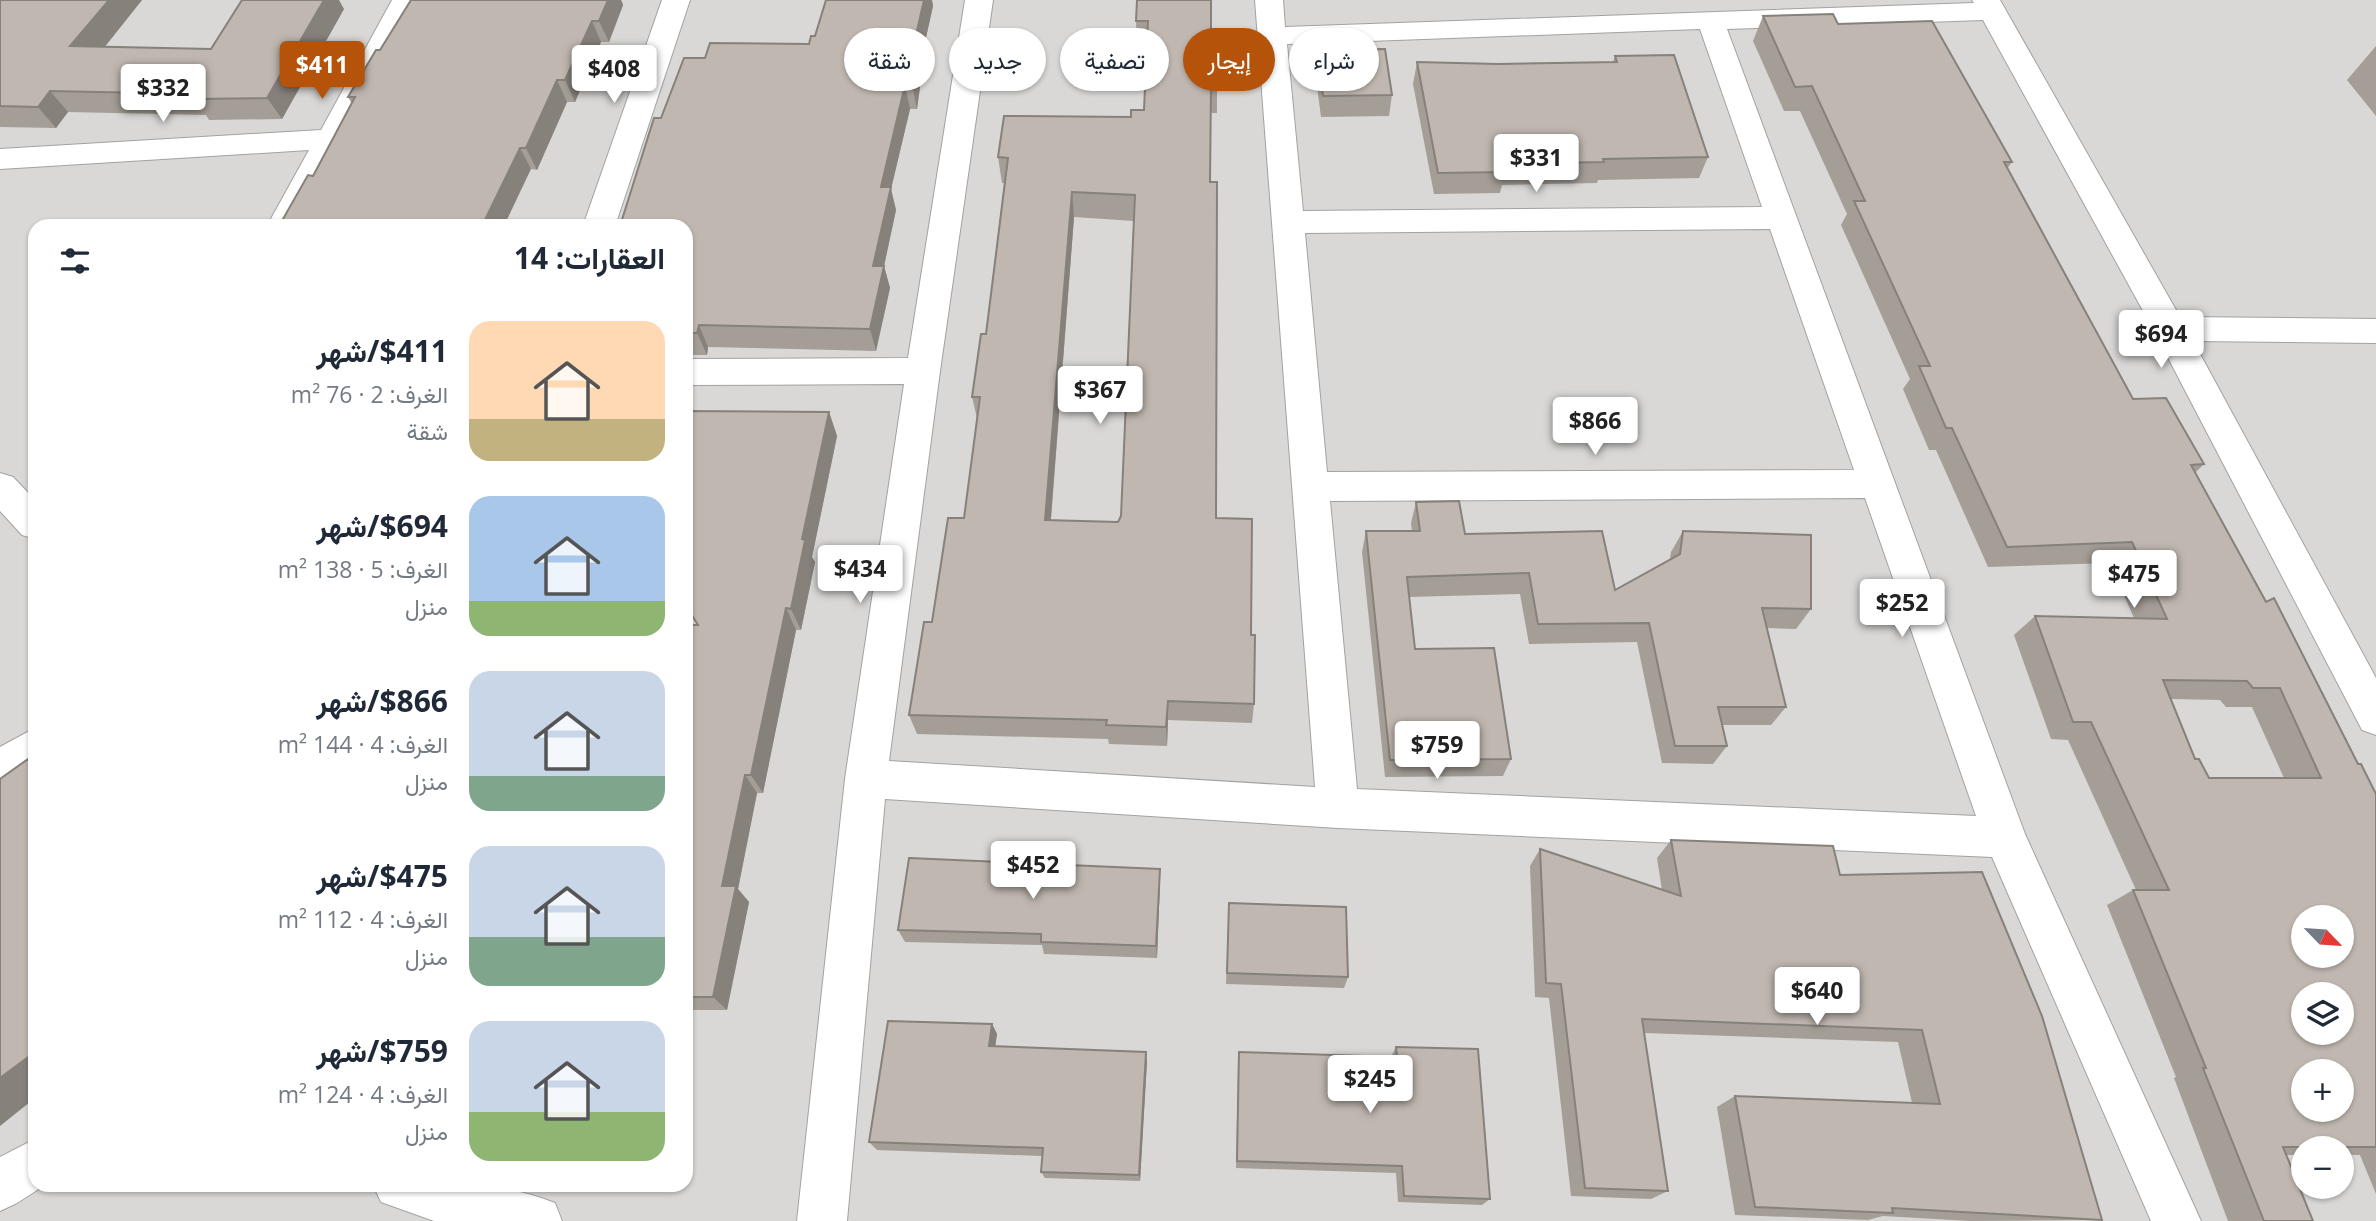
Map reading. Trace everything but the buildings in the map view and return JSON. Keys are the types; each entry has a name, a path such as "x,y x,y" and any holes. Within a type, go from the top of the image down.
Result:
{"street":[{"path":"287,219 406,0"},
{"path":"601,219 676,0"},
{"path":"822,1221 866,779 979,0"},
{"path":"1269,0 1270,28"},
{"path":"1275,36 1712,23 1989,6 2170,329 2376,717"},
{"path":"1712,23 2005,837 2176,1221"},
{"path":"1275,85 1338,808"},
{"path":"0,159 330,139"},
{"path":"1289,222 1782,218"},
{"path":"2170,329 2376,331"},
{"path":"693,372 923,372"},
{"path":"1312,487 1878,484"},
{"path":"0,487 28,517"},
{"path":"0,771 28,752"},
{"path":"866,779 1338,808 2005,837"},
{"path":"0,1186 28,1168"},
{"path":"420,1192 458,1204 537,1221"}],"shaded area":[{"path":"0,0 2376,0 2376,1221 0,1221"}]}
